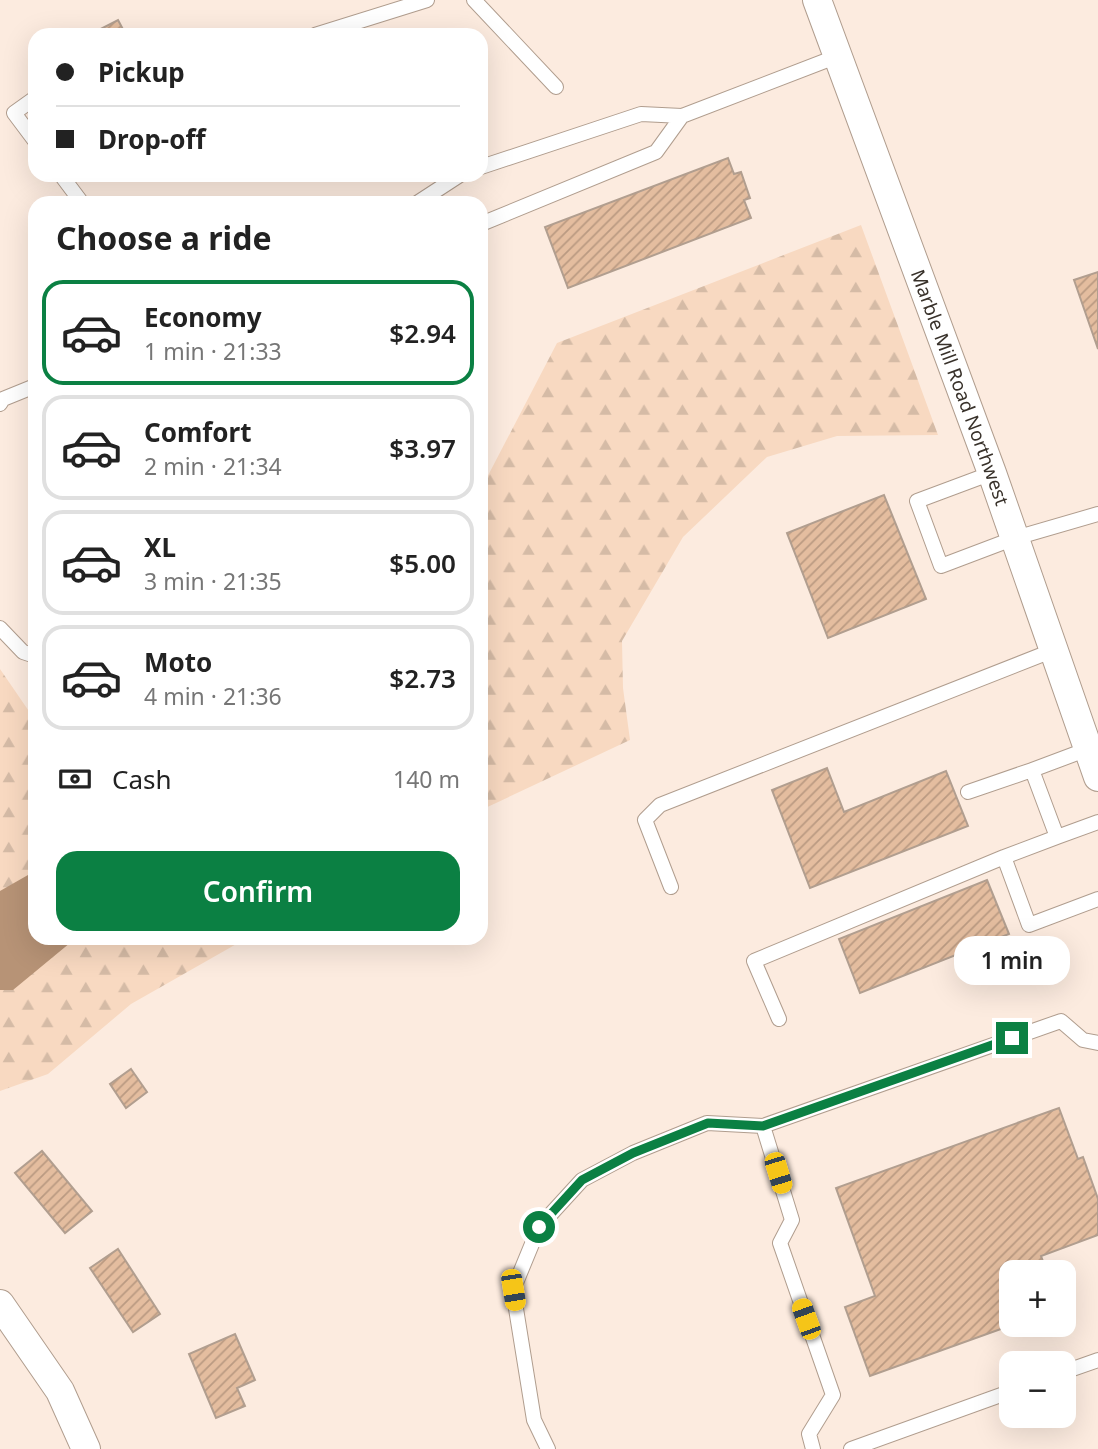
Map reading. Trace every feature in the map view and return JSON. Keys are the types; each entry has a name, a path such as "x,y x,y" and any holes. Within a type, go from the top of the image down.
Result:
{"street":[{"name":"Marble Mill Road Northwest","path":"817,0 992,473 1098,777"},
{"path":"0,1304 60,1391 86,1449"}],"lane":[{"path":"337,28 427,0"},
{"path":"474,0 556,87"},
{"path":"488,165 641,114 682,116 838,56"},
{"path":"28,103 14,113 28,132"},
{"path":"488,221 656,152 682,116"},
{"path":"427,196 449,182"},
{"path":"0,404 3,399 28,389"},
{"path":"992,473 917,501 941,566 1014,538 1098,514"},
{"path":"0,628 23,652 28,654"},
{"path":"671,887 646,820 660,805 1054,650"},
{"path":"968,792 1088,749"},
{"path":"1032,770 1057,837"},
{"path":"779,1019 754,961 1004,857 1098,822"},
{"path":"1004,857 1029,925 1098,899"},
{"path":"548,1449 534,1420 513,1290 539,1227 582,1180 633,1153 708,1123 763,1126 1061,1021 1083,1040 1098,1043"},
{"path":"763,1126 792,1220 780,1244 833,1395 809,1434 813,1449"},
{"path":"1076,1368 1098,1360"},
{"path":"851,1449 999,1396"}],"green space":[{"path":"861,225 938,435 837,436 767,457 683,537 622,641 623,688 630,740 488,807 488,476 557,343"},
{"path":"0,669 28,710 28,945 235,945 131,1004 48,1074 0,1091"}],"shaded area":[{"path":"28,875 28,945 68,945 13,990 0,990 0,891"}],"building":[{"path":"118,20 122,28 103,28"},
{"path":"728,158 734,174 741,172 750,198 744,200 751,218 568,288 545,227"},
{"path":"1098,272 1098,349 1074,280"},
{"path":"884,495 926,599 828,638 787,533"},
{"path":"827,768 844,812 946,771 968,826 810,888 772,790"},
{"path":"987,880 1009,934 860,993 839,939"},
{"path":"131,1069 147,1092 126,1108 110,1084"},
{"path":"1059,1108 1078,1159 1083,1157 1098,1199 1098,1235 1041,1256 1042,1260 999,1260 999,1330 870,1376 845,1307 875,1296 836,1188"},
{"path":"42,1151 92,1211 65,1233 15,1173"},
{"path":"118,1249 160,1314 133,1332 90,1268"},
{"path":"235,1334 255,1380 237,1388 245,1406 216,1418 189,1354"}],"route":[{"path":"539,1227 582,1180 633,1153 708,1123 763,1126 1012,1038"}]}
